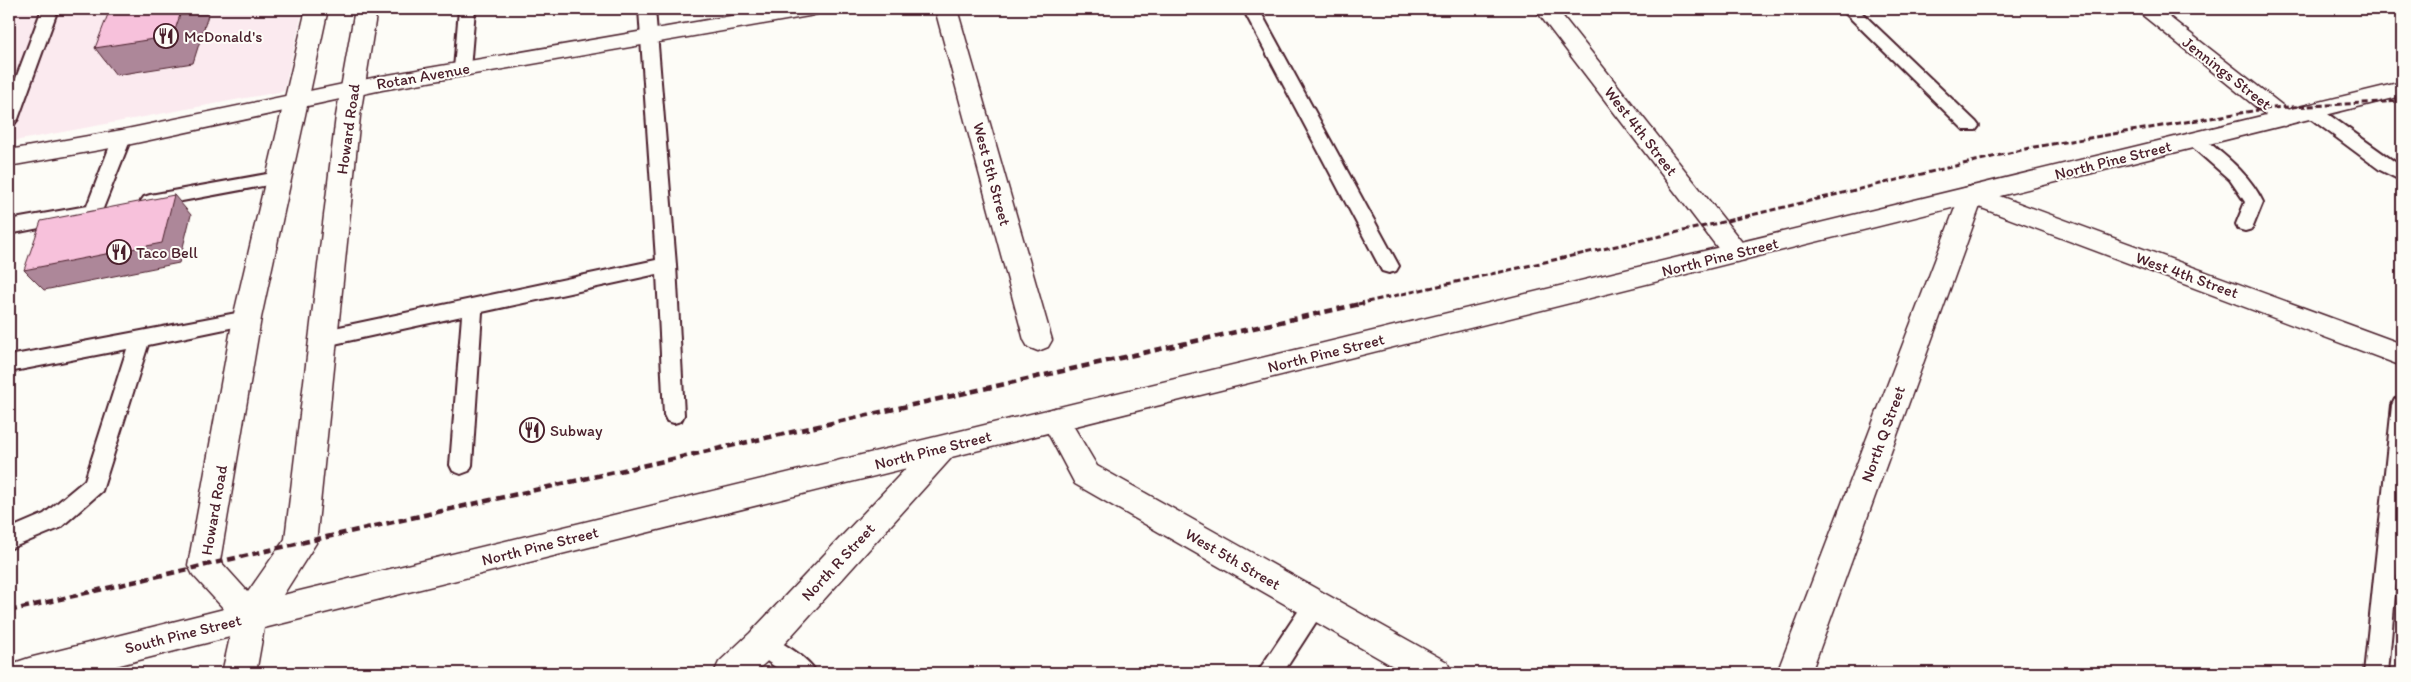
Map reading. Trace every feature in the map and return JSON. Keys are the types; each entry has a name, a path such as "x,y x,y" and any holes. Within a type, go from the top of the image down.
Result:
{"main road":[{"name":"Howard Road","path":"317,9 247,318 204,565 250,616 300,543 325,338 348,116 366,9"},
{"name":"Rotan Avenue","path":"9,158 122,138 354,89 809,9"},
{"name":"West 5th Street","path":"946,9 1038,340"},
{"name":"West 4th Street","path":"1546,9 1736,253"},
{"name":"Jennings Street","path":"2146,9 2284,118"},
{"name":"North Pine Street","path":"250,616 944,448 2402,89"},
{"name":"West 4th Street","path":"1972,195 2402,355"},
{"name":"North Q Street","path":"1794,673 1972,195"},
{"name":"West 5th Street","path":"1054,420 1086,475 1435,673"},
{"name":"North R Street","path":"731,673 762,644 944,448"},
{"name":"South Pine Street","path":"29,673 250,616"},
{"path":"239,673 250,616"}],"lane":[{"path":"9,119 50,9"},
{"path":"462,69 467,9"},
{"path":"647,9 666,265 674,415"},
{"path":"1251,9 1389,266"},
{"path":"1849,9 1970,126"},
{"path":"2312,111 2386,166 2402,175"},
{"path":"94,211 122,138"},
{"path":"2195,140 2249,189 2254,202 2245,224"},
{"path":"132,204 278,178"},
{"path":"9,227 113,208"},
{"path":"325,338 666,265"},
{"path":"461,465 473,306"},
{"path":"9,364 247,318"},
{"path":"9,539 52,521 94,485 140,339"},
{"path":"2376,673 2402,405"},
{"path":"1269,673 1314,605"},
{"path":"762,644 804,673"}],"shaded area":[{"path":"9,9 303,9 284,91 9,142"}],"building":[{"path":"110,9 182,9 173,36 95,48"},
{"path":"174,195 162,243 24,270 41,221"}],"railway":[{"path":"1358,304 1714,224 2034,147 2271,108 2402,101"},
{"path":"9,611 300,543 1364,303"}],"place":[{"name":"McDonald's","path":"166,36"},
{"name":"Taco Bell","path":"119,252"},
{"name":"Subway","path":"532,430"}]}
